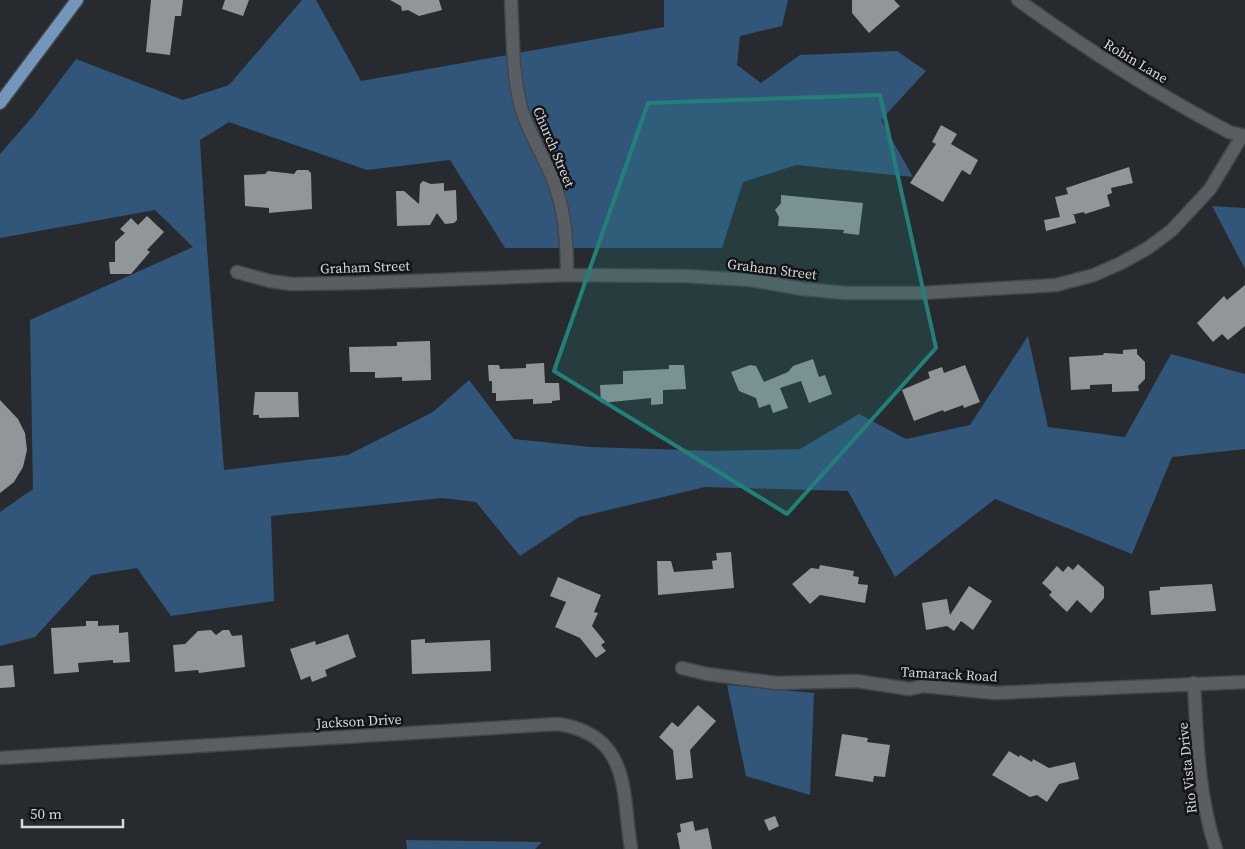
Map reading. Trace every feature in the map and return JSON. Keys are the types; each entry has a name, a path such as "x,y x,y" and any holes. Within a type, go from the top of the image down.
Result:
{"main road":[{"path":"0,103 77,0"}],"street":[{"name":"Church Street","path":"511,0 515,78 520,105 527,128 552,176 560,200 566,234 567,275"},
{"name":"Robin Lane","path":"1018,0 1136,80 1200,117 1244,136"},
{"name":"Graham Street","path":"237,272 270,281 291,284 360,284 567,275 665,275 751,280 803,289 846,293 922,293 1056,285 1094,275 1122,263 1148,248 1172,230 1210,189 1244,136"},
{"name":"Tamarack Road","path":"682,668 707,674 776,683 856,681 910,689 923,686 995,693 1245,682"},
{"name":"Rio Vista Drive","path":"1194,683 1198,767 1203,799 1216,849"},
{"name":"Jackson Drive","path":"0,758 565,725 588,732 612,754 620,767 624,783 631,849"}],"highlighted area":[{"path":"880,95 936,348 787,514 554,371 648,103"}],"shaded area":[{"path":"302,0 316,0 361,81 664,27 664,0 788,0 782,26 740,36 737,65 761,83 800,55 897,51 926,71 881,120 913,177 796,165 743,182 722,248 505,248 450,160 367,170 229,122 200,140 224,470 348,455 433,412 469,380 514,439 590,447 716,451 800,449 859,414 906,439 970,425 1028,336 1048,427 1125,437 1171,354 1245,374 1245,449 1172,457 1132,554 995,499 895,577 848,491 705,487 579,517 520,556 476,502 442,498 271,516 274,601 171,616 137,568 92,575 35,637 0,646 0,512 33,489 30,320 193,247 155,210 0,238 0,154 34,115 76,59 183,100 229,85"},
{"path":"1212,206 1245,208 1245,269"},
{"path":"727,685 814,693 810,795 746,776"},
{"path":"406,840 542,842 535,849 407,849"}],"building":[{"path":"151,0 183,0 181,16 175,16 170,55 146,52"},
{"path":"225,0 249,0 243,16 222,9"},
{"path":"390,0 439,0 442,10 419,16 408,10 402,11 401,6"},
{"path":"852,0 894,0 900,6 869,33 852,13"},
{"path":"941,125 957,134 951,144 978,160 970,175 962,170 943,202 910,183 936,144 932,142"},
{"path":"1129,167 1133,183 1111,188 1112,193 1107,195 1110,206 1085,214 1084,212 1071,215 1074,215 1076,223 1046,231 1044,220 1060,217 1055,197 1068,194 1066,188"},
{"path":"297,170 308,170 311,173 312,209 269,213 269,208 245,206 244,175 265,174 268,171 294,174"},
{"path":"423,181 431,184 444,183 444,191 456,190 457,220 454,223 445,224 437,213 430,225 397,226 396,191 404,191 419,204 420,184"},
{"path":"781,195 863,203 859,235 843,233 844,230 778,226 779,217 775,210 781,203"},
{"path":"147,216 164,232 147,250 150,252 131,274 110,274 109,262 115,262 115,242 125,233 120,229 131,218 138,225"},
{"path":"1245,285 1245,326 1228,340 1222,334 1213,342 1197,323 1224,296 1227,300"},
{"path":"430,341 431,380 402,381 402,377 375,378 375,372 350,372 349,347 397,346 397,342"},
{"path":"1137,349 1137,354 1145,362 1145,379 1138,386 1139,391 1112,392 1112,384 1090,385 1090,389 1071,390 1069,357 1103,355 1104,353 1123,354 1123,350"},
{"path":"813,359 819,377 825,375 832,394 809,403 801,381 780,388 788,408 773,413 770,404 759,408 756,398 739,391 731,372 750,365 756,366 764,382 788,372 793,366"},
{"path":"544,363 545,383 559,383 560,400 552,401 552,403 533,404 533,399 496,401 496,393 492,393 492,381 489,381 488,365 499,365 500,369 526,368 526,364"},
{"path":"669,365 684,365 686,389 663,390 663,404 651,405 651,398 601,403 600,385 623,384 623,371 669,369"},
{"path":"965,365 980,402 964,408 963,405 944,412 943,410 914,421 902,390 930,378 928,372 942,367 944,373"},
{"path":"255,392 298,392 299,417 259,418 259,415 253,415"},
{"path":"0,400 18,419 25,433 27,450 23,467 14,482 0,493"},
{"path":"731,552 734,588 658,595 657,561 671,561 674,572 713,569 712,561 717,560 716,553"},
{"path":"1078,564 1104,587 1104,598 1091,613 1077,600 1067,612 1049,595 1052,592 1042,583 1057,566 1063,572 1068,566 1073,570"},
{"path":"820,565 854,571 853,576 859,577 858,584 868,585 865,603 820,595 810,604 792,584 811,568 819,569"},
{"path":"558,577 601,595 594,612 598,613 592,626 605,642 601,645 606,651 596,658 580,638 555,627 566,602 550,596"},
{"path":"1212,584 1216,611 1151,615 1149,591 1160,590 1160,587"},
{"path":"969,586 992,601 973,630 961,621 954,631 947,626 926,630 922,603 947,599 950,615"},
{"path":"86,621 98,621 98,626 119,625 119,633 128,632 130,662 113,663 113,660 78,663 79,672 54,674 51,628 86,626"},
{"path":"211,630 216,635 223,630 229,630 232,636 242,635 245,667 199,673 198,670 175,672 173,645 185,644 198,631"},
{"path":"348,634 356,657 325,670 327,676 312,682 310,676 301,680 290,649 315,641 316,645"},
{"path":"425,639 425,643 490,640 491,671 412,674 411,640"},
{"path":"13,665 15,687 0,688 0,666"},
{"path":"698,705 716,721 690,750 693,778 676,780 673,750 659,737 672,722 678,727"},
{"path":"842,734 868,738 867,742 890,745 885,777 874,776 873,782 835,776"},
{"path":"1009,751 1032,762 1033,759 1049,768 1075,762 1079,779 1059,784 1047,802 1037,795 1030,797 992,775"},
{"path":"775,816 779,826 769,831 764,820"},
{"path":"693,821 695,831 708,828 712,849 680,849 677,833 681,832 680,824"}]}
